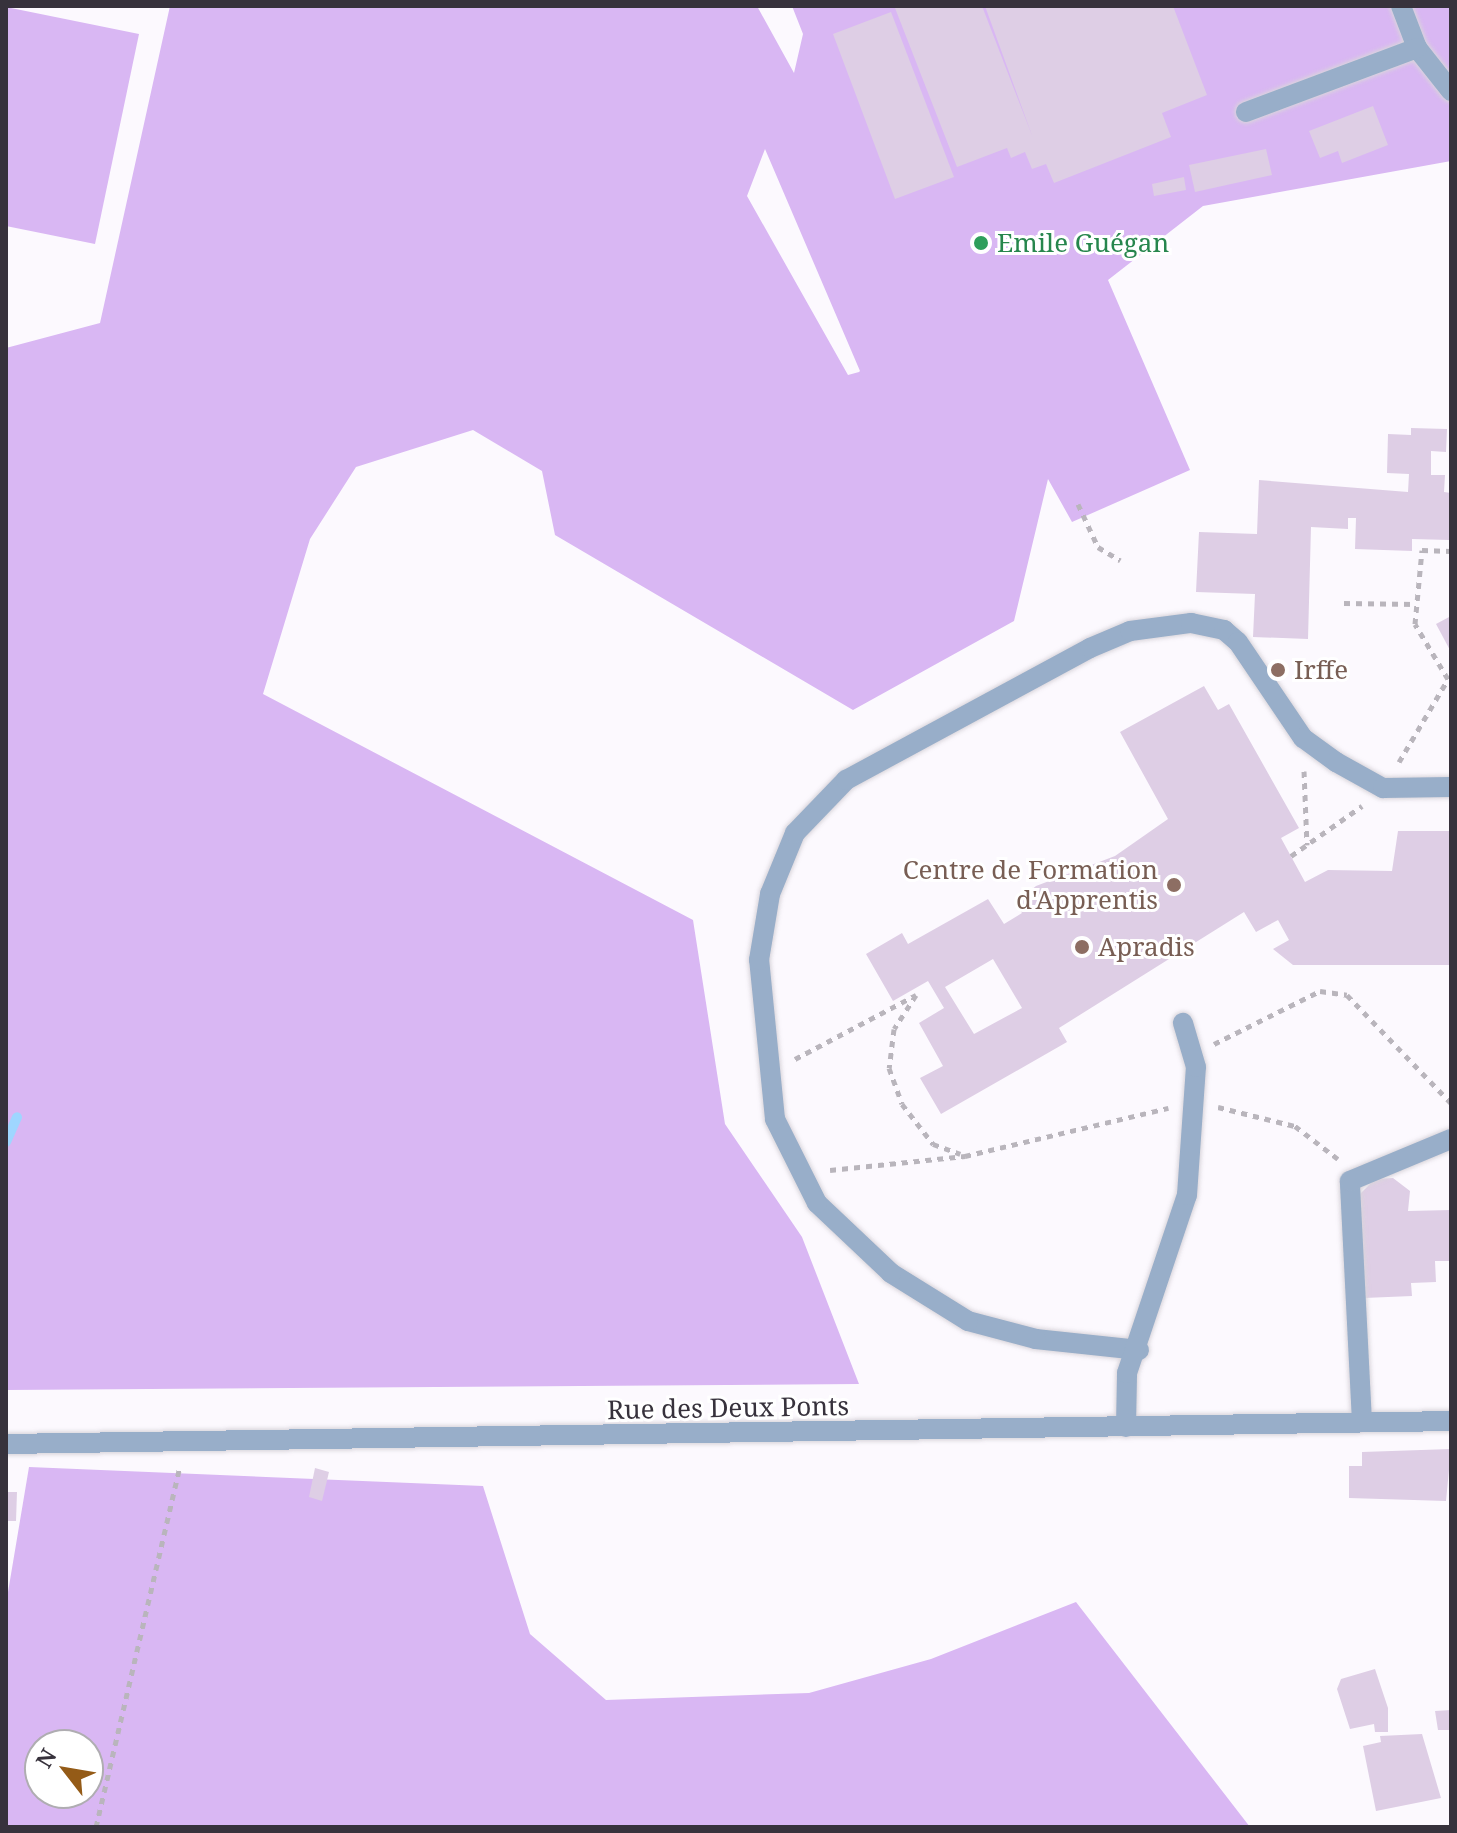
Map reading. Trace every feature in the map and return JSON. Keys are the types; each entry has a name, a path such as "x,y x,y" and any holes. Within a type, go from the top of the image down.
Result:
{"street":[{"path":"1401,6 1417,48 1451,91"},
{"path":"1246,112 1417,48"},
{"path":"1139,1350 1036,1339 931,1303 851,1239 804,1184 775,1119 766,1062 759,960 770,894 795,833 846,780 1090,648 1130,631 1191,623 1224,630 1238,642 1303,738 1383,788 1451,787"},
{"path":"1126,1427 1127,1373 1139,1350 1187,1195 1197,1104 1196,1067 1183,1023"},
{"path":"1362,1422 1350,1181 1451,1139"},
{"name":"Rue des Deux Ponts","path":"6,1444 185,1444 1451,1421"}],"path":[{"path":"1078,504 1098,547 1120,560"},
{"path":"1291,856 1383,788 1448,679 1415,624 1422,550 1451,551"},
{"path":"1344,603 1416,604"},
{"path":"1303,738 1307,846"},
{"path":"1196,1067 1241,1026 1320,991 1347,995 1451,1103"},
{"path":"766,1062 798,1058 916,995 894,1029 889,1068 902,1104 933,1144 965,1156"},
{"path":"804,1184 834,1168 965,1156 1075,1124 1197,1104 1295,1126 1326,1147 1350,1181"},
{"path":"96,1827 185,1444"}],"shaded area":[{"path":"170,6 757,6 794,73 803,34 792,6 1451,6 1451,161 1203,206 1108,280 1190,470 1072,522 1048,479 1014,621 853,710 555,535 542,471 473,430 356,467 310,539 263,694 693,920 725,1124 802,1237 859,1384 6,1390 6,348 100,323","holes":["765,149 860,371 848,375 747,196"]},
{"path":"6,7 139,34 95,244 6,226"},
{"path":"29,1467 483,1486 530,1634 606,1700 809,1693 931,1659 1076,1602 1250,1827 6,1827 6,1604"}],"building":[{"path":"982,6 1033,138 985,6 1173,6 1207,95 1162,113 1171,137 1054,183 1046,164 1032,169 1025,152 1011,158 1007,148 957,167 895,8"},
{"path":"891,12 954,177 895,199 833,34"},
{"path":"1373,106 1388,145 1342,163 1338,151 1320,158 1309,131"},
{"path":"1266,149 1272,175 1195,192 1189,165"},
{"path":"1184,177 1186,190 1154,196 1152,184"},
{"path":"1411,428 1447,429 1446,452 1431,451 1431,475 1445,475 1444,492 1451,493 1449,540 1412,539 1412,551 1355,549 1356,518 1348,518 1348,529 1311,527 1308,639 1253,637 1255,594 1196,592 1199,532 1257,534 1259,480 1408,492 1409,474 1387,473 1388,434 1411,435"},
{"path":"1451,616 1451,652 1436,624"},
{"path":"1204,686 1218,710 1229,704 1299,828 1281,838 1305,882 1328,870 1392,871 1398,831 1451,831 1451,965 1293,965 1273,949 1289,940 1278,920 1256,932 1244,912 1059,1028 1067,1042 941,1114 920,1078 943,1066 919,1023 944,1008 928,981 893,1001 866,954 902,933 908,944 988,899 1004,924 1022,913 1015,903 1036,886 1115,856 1168,819 1120,732","holes":["993,959 1022,1008 974,1034 945,987"]},
{"path":"1393,1178 1410,1191 1408,1211 1451,1210 1451,1261 1435,1261 1436,1282 1411,1283 1412,1296 1364,1298 1358,1196 1375,1179"},
{"path":"1451,1449 1446,1501 1349,1498 1349,1466 1362,1466 1362,1452"},
{"path":"315,1468 329,1472 322,1501 309,1497"},
{"path":"6,1492 17,1492 16,1521 6,1521"},
{"path":"1375,1669 1388,1708 1388,1732 1375,1732 1374,1724 1350,1729 1337,1689 1341,1679"},
{"path":"1451,1710 1451,1730 1438,1730 1435,1711"},
{"path":"1422,1734 1441,1798 1376,1811 1363,1746 1381,1742 1380,1736"}],"waterway":[{"path":"6,1142 17,1117"}],"place":[{"name":"Emile Guégan","path":"981,243"},
{"name":"Irffe","path":"1278,670"},
{"name":"Centre de Formation d'Apprentis","path":"1174,885"},
{"name":"Apradis","path":"1082,947"}]}
